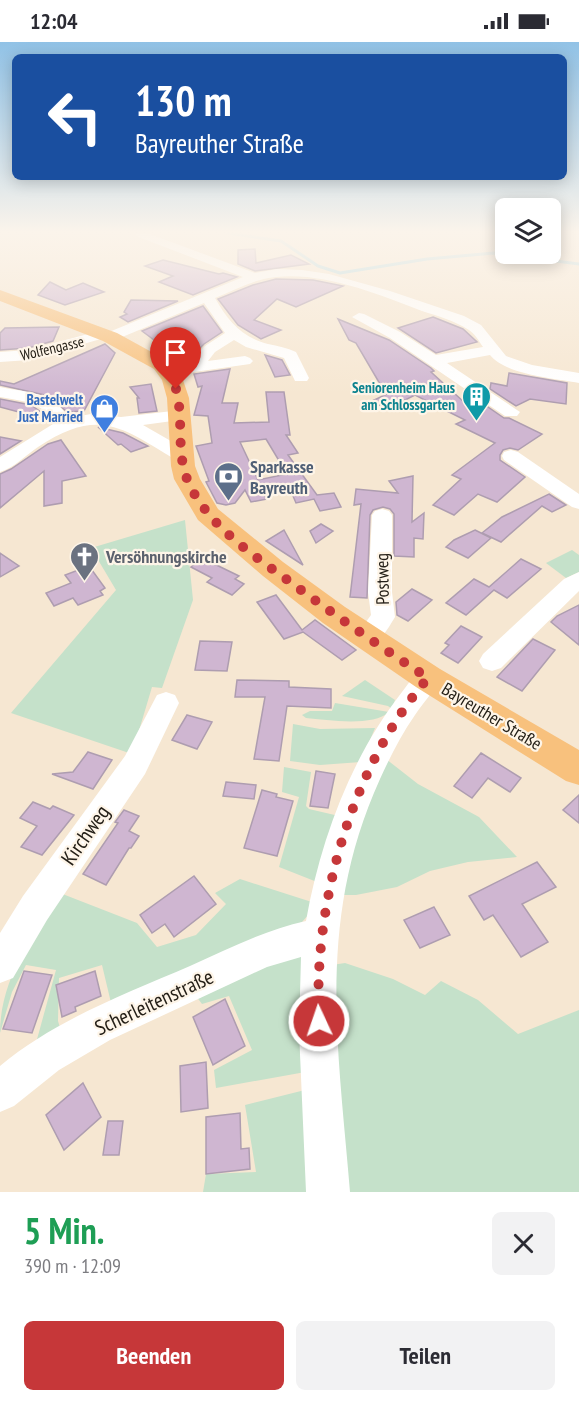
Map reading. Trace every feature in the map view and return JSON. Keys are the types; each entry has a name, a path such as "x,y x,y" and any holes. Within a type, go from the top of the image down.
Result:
{"main road":[{"path":"0,295 107,336 181,370"},
{"name":"Bayreuther Straße","path":"181,370 176,389 181,415 183,456 187,479 208,514 273,569 367,637 428,678 579,769"}],"street":[{"name":"Wolfengasse","path":"0,357 30,355 107,336 232,287"},
{"path":"359,287 459,319 476,328 501,359 513,364 579,378"},
{"path":"208,297 232,335 261,347 291,354 301,378"},
{"path":"359,317 380,326 435,360 511,412"},
{"path":"181,370 232,335"},
{"path":"435,360 492,350"},
{"path":"181,370 245,361"},
{"path":"0,392 47,402 55,409 63,425"},
{"path":"0,466 45,433 63,425 85,421 145,421 181,415"},
{"path":"119,422 135,428 183,456"},
{"path":"512,456 579,503"},
{"name":"Postweg","path":"367,637 382,617 380,592 382,516"},
{"path":"492,661 572,584 579,580"},
{"path":"328,1192 317,978 321,937 335,865 348,822 372,766 398,719 428,678"},
{"name":"Kirchweg","path":"0,965 35,908 135,765 166,703"},
{"name":"Scherleitenstraße","path":"0,1092 29,1066 83,1035 282,943 321,937"}],"green space":[{"path":"185,520 193,600 162,688 152,687 132,754 11,713 116,590 91,548"},
{"path":"572,550 579,555 579,572 566,578 546,563"},
{"path":"365,680 395,700 392,709 388,706 342,696"},
{"path":"335,703 389,712 382,717 362,721 306,718 302,715 310,711 332,711"},
{"path":"293,724 320,729 375,728 361,762 320,765 290,761"},
{"path":"386,759 418,784 479,817 517,857 468,862 430,871 397,887 356,895 334,895"},
{"path":"284,767 311,772 306,806 309,809 339,816 317,882 279,867 299,797 282,792"},
{"path":"240,879 318,904 302,922 112,1007 102,965 59,978 58,1021 61,1031 36,1043 56,970 26,965 12,992 0,1033 5,995 12,977 29,942 60,893 137,923 157,947 196,935 226,904 215,893"},
{"path":"310,954 311,1071 216,1088 214,1070 252,1050 229,996 202,1004 196,996 278,958"},
{"path":"345,963 393,979 425,995 441,981 478,1000 518,1034 579,1010 579,1192 332,1192 332,965"},
{"path":"313,1088 317,1192 203,1192 206,1174 256,1172 245,1105"}],"building":[{"path":"46,287 59,287 66,290 74,287 92,287 104,292 65,305 38,295"},
{"path":"171,287 213,287 193,295"},
{"path":"249,287 342,287 296,307 277,299 254,320 281,330 261,339 238,325 218,299"},
{"path":"131,300 178,301 128,322 120,317 127,314 124,312"},
{"path":"203,306 222,332 204,344 186,362 183,363 178,358 172,360 159,346 162,346 142,331"},
{"path":"433,317 463,329 477,342 436,353 398,328"},
{"path":"338,319 389,340 431,368 434,371 431,372 465,403 474,408 482,403 504,418 509,418 542,434 518,450 510,448 503,450 500,455 500,460 525,477 497,502 478,494 454,515 433,505 461,479 452,475 495,443 456,424 465,420 415,395 387,409 372,401 402,387 380,384 356,343 349,340"},
{"path":"59,327 53,341 28,348 0,350 0,333 5,328"},
{"path":"105,344 115,353 84,411 67,412 49,396 0,385 0,381 14,384"},
{"path":"265,355 282,360 290,375 275,377"},
{"path":"230,369 222,403 238,403 234,423 269,422 266,392 284,392 290,435 286,435 298,453 288,455 317,495 334,493 341,507 320,511 314,499 296,503 290,489 264,495 267,499 251,502 245,490 235,503 226,505 217,503 206,482 209,481 196,446 212,443 208,416 194,415 202,386 198,387 194,374","holes":["266,439 287,474 258,480 240,442"]},
{"path":"509,373 567,383 566,404 530,399 516,406 490,389 491,383 507,386"},
{"path":"151,384 157,411 139,413 137,398 139,398 130,387"},
{"path":"0,399 31,405 45,415 41,418 0,407"},
{"path":"98,427 123,433 148,446 131,452 121,444 118,445"},
{"path":"0,437 21,441 0,454"},
{"path":"61,440 86,476 62,481 62,503 44,506 44,471 0,508 0,474 48,444"},
{"path":"413,476 412,522 424,513 423,539 414,538 414,557 394,556 394,514 390,509 383,507 373,510 370,515 367,598 350,597 361,504 354,505 356,489 398,493 389,481"},
{"path":"549,494 566,505 552,512 542,506 501,542 482,533 502,517"},
{"path":"321,524 333,531 316,543 310,531"},
{"path":"284,530 303,565 266,541"},
{"path":"475,530 491,538 468,558 446,547 454,540"},
{"path":"0,553 19,566 0,577"},
{"path":"202,558 239,576 235,579 244,584 232,595 207,582 212,578 191,567"},
{"path":"521,559 541,569 507,598 494,590 466,615 446,603 474,579 489,587"},
{"name":"Versöhnungskirche","path":"89,566 105,588 100,591 103,595 78,605 73,598 54,606 46,593 71,583 65,575"},
{"path":"412,589 432,600 408,621 397,615 396,602"},
{"path":"276,595 302,630 315,620 356,650 342,660 303,632 284,639 257,602"},
{"path":"579,605 579,645 551,622 557,616"},
{"path":"461,626 482,637 458,663 441,653 449,645 445,643"},
{"path":"533,639 555,650 522,691 497,677"},
{"path":"200,641 232,642 227,671 195,670"},
{"path":"237,680 289,681 289,687 331,689 331,708 287,706 279,761 254,759 265,697 235,697"},
{"path":"187,715 212,722 197,749 172,740"},
{"path":"88,752 112,760 93,789 52,774 73,772"},
{"path":"481,753 521,778 510,792 488,778 472,798 454,786"},
{"path":"316,771 335,774 328,808 310,806"},
{"path":"226,782 256,785 254,799 223,796"},
{"path":"262,790 277,794 276,797 293,801 277,856 244,848"},
{"path":"579,795 579,823 563,810"},
{"path":"33,802 50,809 53,806 74,815 42,855 21,847 37,826 20,818"},
{"path":"124,810 139,816 129,831 139,836 106,885 83,874 118,823 115,822"},
{"path":"537,862 556,887 522,904 548,942 521,957 493,915 484,920 469,896"},
{"path":"194,876 216,904 174,937 165,924 152,933 140,915"},
{"path":"434,907 450,935 420,948 404,920"},
{"path":"24,971 52,975 32,1033 3,1029"},
{"path":"95,971 101,996 75,1007 76,1011 62,1017 56,985"},
{"path":"225,999 245,1046 213,1065 193,1017"},
{"path":"206,1062 208,1108 181,1112 180,1066"},
{"path":"83,1083 101,1117 64,1150 46,1115"},
{"path":"240,1113 241,1149 249,1148 250,1169 206,1174 206,1117"},
{"path":"108,1121 123,1121 119,1155 103,1155"}],"place":[{"name":"Seniorenheim Haus am Schlossgarten","path":"476,422"},
{"name":"Bastelwelt Just Married","path":"104,434"},
{"name":"Sparkasse Bayreuth","path":"229,502"},
{"name":"Versöhnungskirche","path":"85,582"}],"route":[{"path":"176,389 181,415 183,466 187,479 208,514 273,569 334,615 428,678 398,719 372,766 348,822 327,900 318,957 319,1021"}]}
